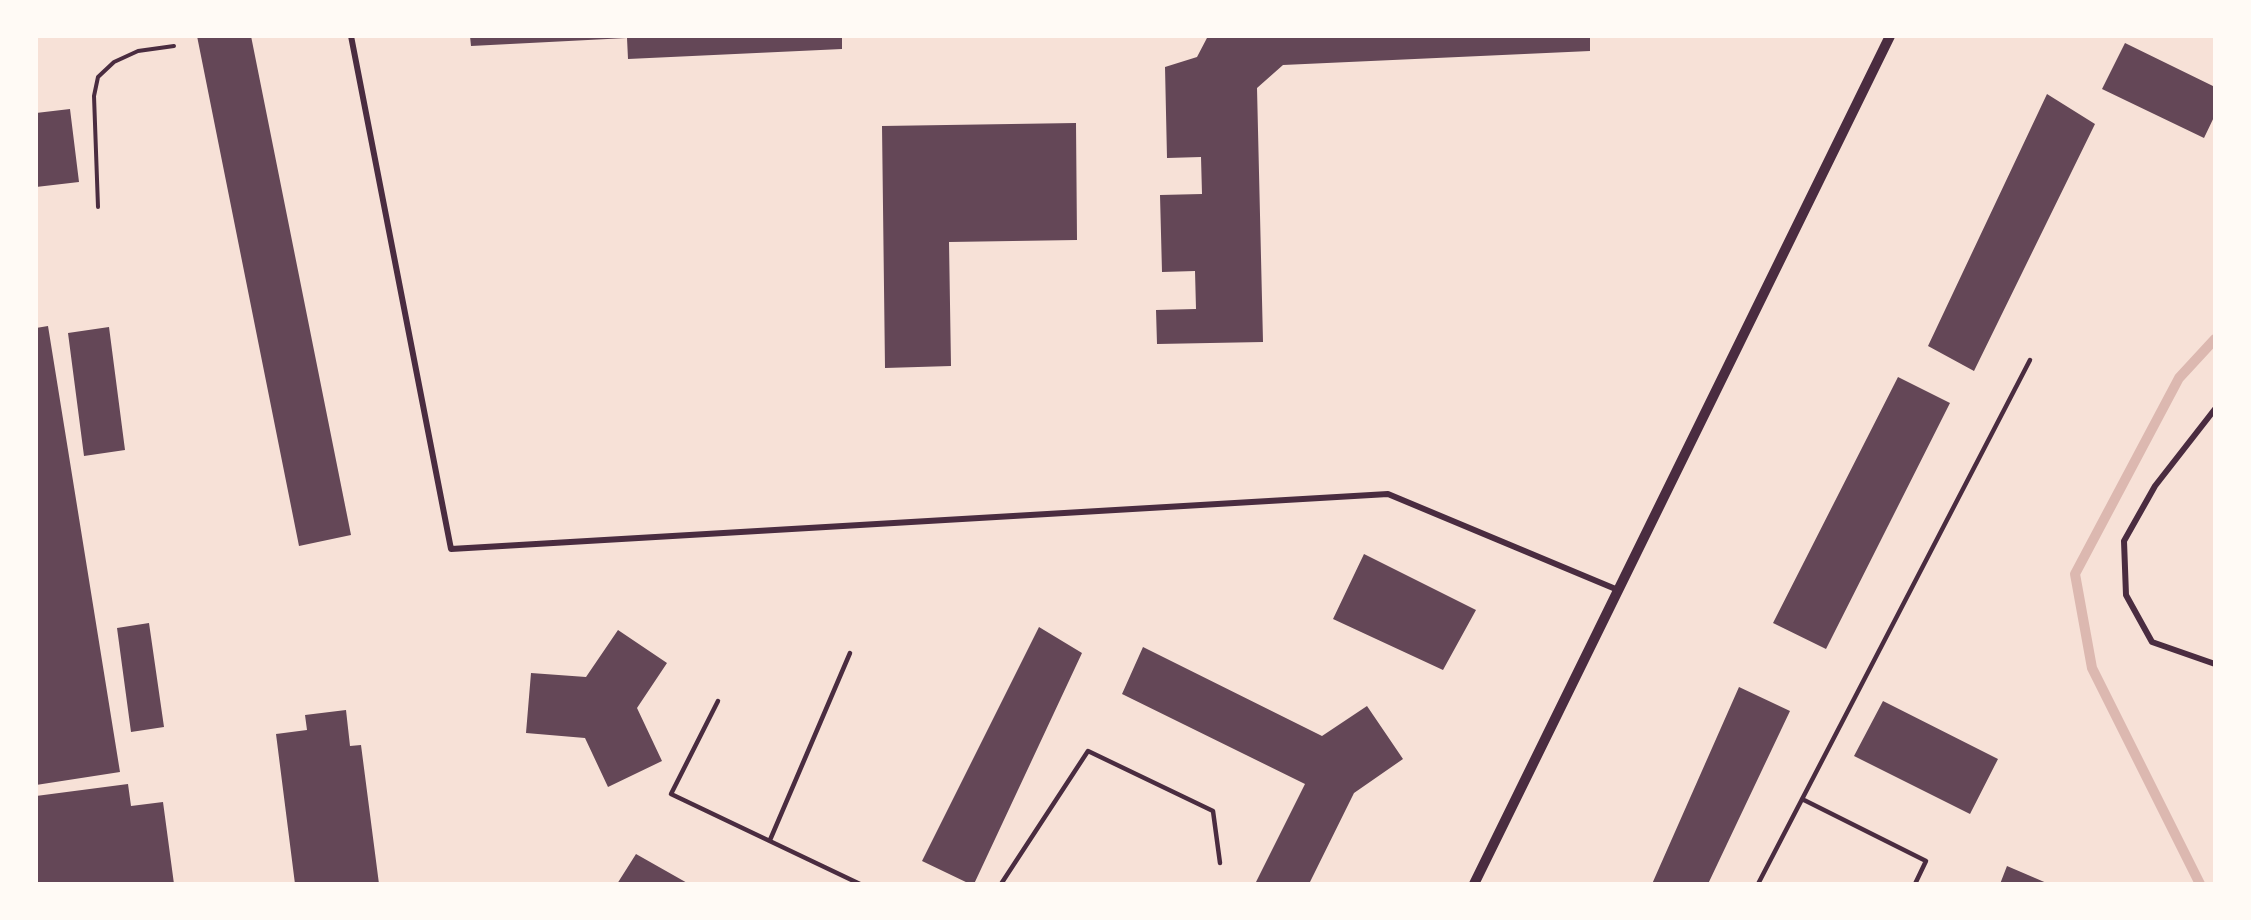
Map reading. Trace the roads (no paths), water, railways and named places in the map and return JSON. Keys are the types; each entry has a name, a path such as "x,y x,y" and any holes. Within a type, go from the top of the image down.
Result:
{"street":[{"path":"351,36 451,549 1388,494 1618,590"},
{"path":"1474,884 1890,36"},
{"path":"2215,409 2155,486 2124,542 2126,595 2151,642 2215,664"}],"lane":[{"path":"1758,884 2030,360"},
{"path":"770,840 850,653"},
{"path":"718,701 671,794 860,884"},
{"path":"1001,884 1088,751 1213,811 1220,863"},
{"path":"1802,799 1926,861 1915,884"}],"waterway":[{"path":"2200,884 2092,668 2075,574 2179,378 2215,339"}]}
